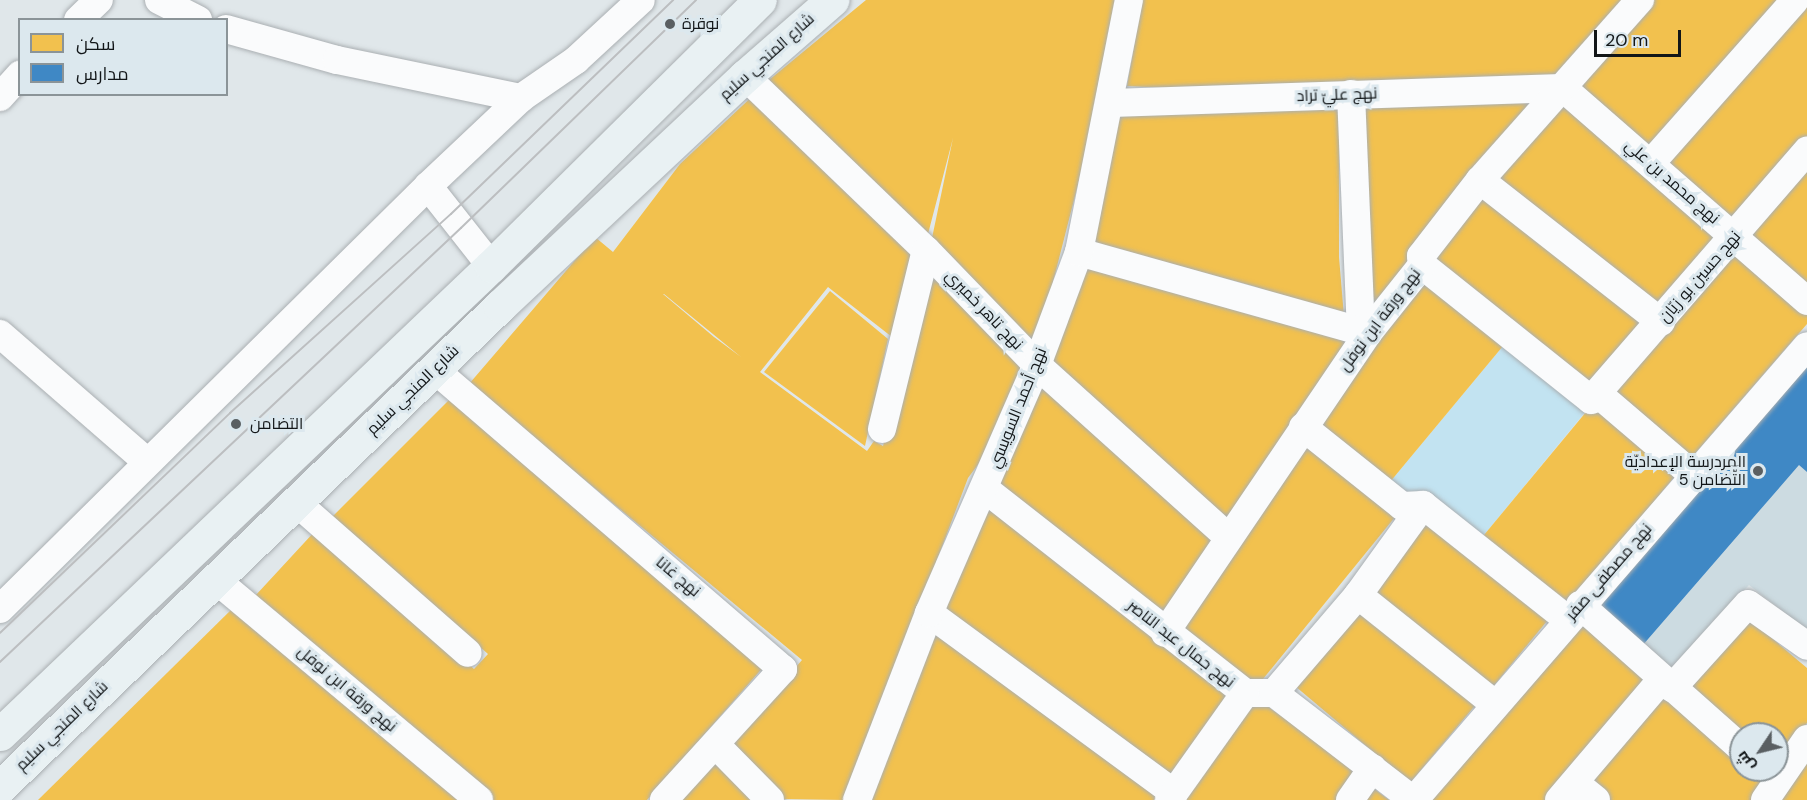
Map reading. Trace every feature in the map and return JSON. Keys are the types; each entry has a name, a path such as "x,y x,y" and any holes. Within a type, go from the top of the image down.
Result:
{"main road":[{"path":"0,734 491,266 760,0"},
{"name":"شارع المنجي سليم","path":"0,787 215,579 745,76 832,0"}],"street":[{"path":"80,18 99,0"},
{"path":"159,0 194,18"},
{"path":"0,609 147,462 305,311 428,186 521,98 576,60 642,0"},
{"name":"نهج أحمد السويسي","path":"858,800 929,614 1037,365 1079,252 1129,0"},
{"name":"نهج ورقة ابن نوفل","path":"1165,633 1365,331 1422,266 1421,256 1480,180 1640,0"},
{"path":"1651,163 1795,0"},
{"path":"228,30 337,60 521,98"},
{"name":"نهج تاهر خميري","path":"745,76 926,250 1037,365 1229,538"},
{"path":"0,97 18,77"},
{"name":"نهج عليّ تراد","path":"1110,103 1563,88"},
{"name":"نهج محمد بن علي","path":"1563,88 1807,301"},
{"path":"1079,252 1365,331 1351,94"},
{"name":"نهج حسين بو زيّان","path":"1594,397 1807,151"},
{"path":"1480,180 1661,322"},
{"path":"428,186 491,266"},
{"path":"882,429 926,250"},
{"path":"1422,266 1693,475"},
{"path":"0,334 147,462"},
{"name":"نهج مصطفى صفر","path":"1413,800 1807,346"},
{"name":"نهج غانا","path":"435,370 783,669 664,800"},
{"path":"1303,427 1402,506 1424,505 1574,612 1667,683 1729,737"},
{"name":"نهج جمال عبد الناصر","path":"985,489 1165,633 1245,693 1274,693"},
{"path":"297,503 468,653"},
{"path":"1413,800 1274,693 1358,595 1424,505"},
{"name":"نهج ورقة ابن نوفل","path":"215,579 479,800"},
{"path":"1358,595 1496,705"},
{"path":"1577,794 1667,683 1748,604 1807,646"},
{"path":"929,614 1171,796 1245,693"},
{"path":"1770,783 1807,739"},
{"path":"716,744 770,800"},
{"path":"1350,800 1372,768"}],"shaded area":[{"path":"1508,340 1591,405 1479,541 1385,488"},
{"name":"المردرسة الإعداديّة التّضامن 5","path":"1807,357 1807,630 1749,585 1670,671 1593,604"}],"building: سكن":[{"path":"866,0 1118,0 1086,153 1051,290 1031,347 932,238 953,138 928,234 769,80"},
{"path":"1142,0 1623,0 1559,82 1207,90 1127,86"},
{"path":"1651,0 1779,0 1647,155 1573,92"},
{"path":"1807,0 1807,142 1736,228 1660,165"},
{"path":"758,91 915,249 892,337 828,287 760,372 867,451 874,441 883,446 933,275 1025,370 1000,435 968,478 846,800 781,799 727,746 802,660 469,384 595,237 613,252 680,164","holes":["664,294 741,357 714,337"]},
{"path":"1563,95 1727,239 1658,314 1488,181"},
{"path":"1542,96 1375,308 1360,303 1362,105"},
{"path":"1120,110 1339,110 1339,257 1344,316 1253,286 1091,242"},
{"path":"1807,161 1807,290 1743,233"},
{"path":"1483,185 1650,322 1589,397 1422,259"},
{"path":"1736,246 1807,308 1807,324 1686,464 1606,396"},
{"path":"1085,262 1353,342 1231,525 1045,366"},
{"path":"1427,273 1508,340 1385,488 1310,426"},
{"path":"830,291 888,339 865,446 764,372"},
{"path":"1040,382 1218,542 1162,622 997,483"},
{"path":"452,397 765,665 647,800 489,800 255,596 316,530 474,669 488,654 332,517"},
{"path":"1596,400 1680,470 1564,611 1479,541"},
{"path":"1305,434 1400,511 1254,690 1178,629"},
{"path":"987,500 1234,694 1172,783 935,610"},
{"path":"1429,514 1552,615 1487,694 1365,592"},
{"path":"1357,600 1478,702 1410,783 1289,681"},
{"path":"235,606 468,800 38,800"},
{"path":"1741,612 1807,668 1807,723 1789,745 1789,722 1729,722 1729,725 1677,688"},
{"path":"1579,618 1652,680 1549,800 1427,800"},
{"path":"931,624 1163,787 1154,800 861,800"},
{"path":"1656,690 1729,748 1729,782 1768,782 1754,800 1604,800 1583,783"},
{"path":"1251,695 1361,771 1341,800 1179,800"},
{"path":"1807,748 1807,800 1771,800 1783,782 1789,782 1789,774"},
{"path":"717,757 762,800 679,800"},
{"path":"1369,785 1389,800 1359,800"}],"building: مدارس":[{"name":"المردرسة الإعداديّة التّضامن 5","path":"1807,357 1807,472 1799,465 1642,646 1593,604"}],"tram line":[{"path":"0,633 230,413 451,214 673,0"},
{"path":"0,662 461,228 696,0"}],"place":[{"name":"نوقرة","path":"670,24"},
{"name":"التضامن","path":"236,424"},
{"name":"المردرسة الإعداديّة التّضامن 5","path":"1758,471"}]}
